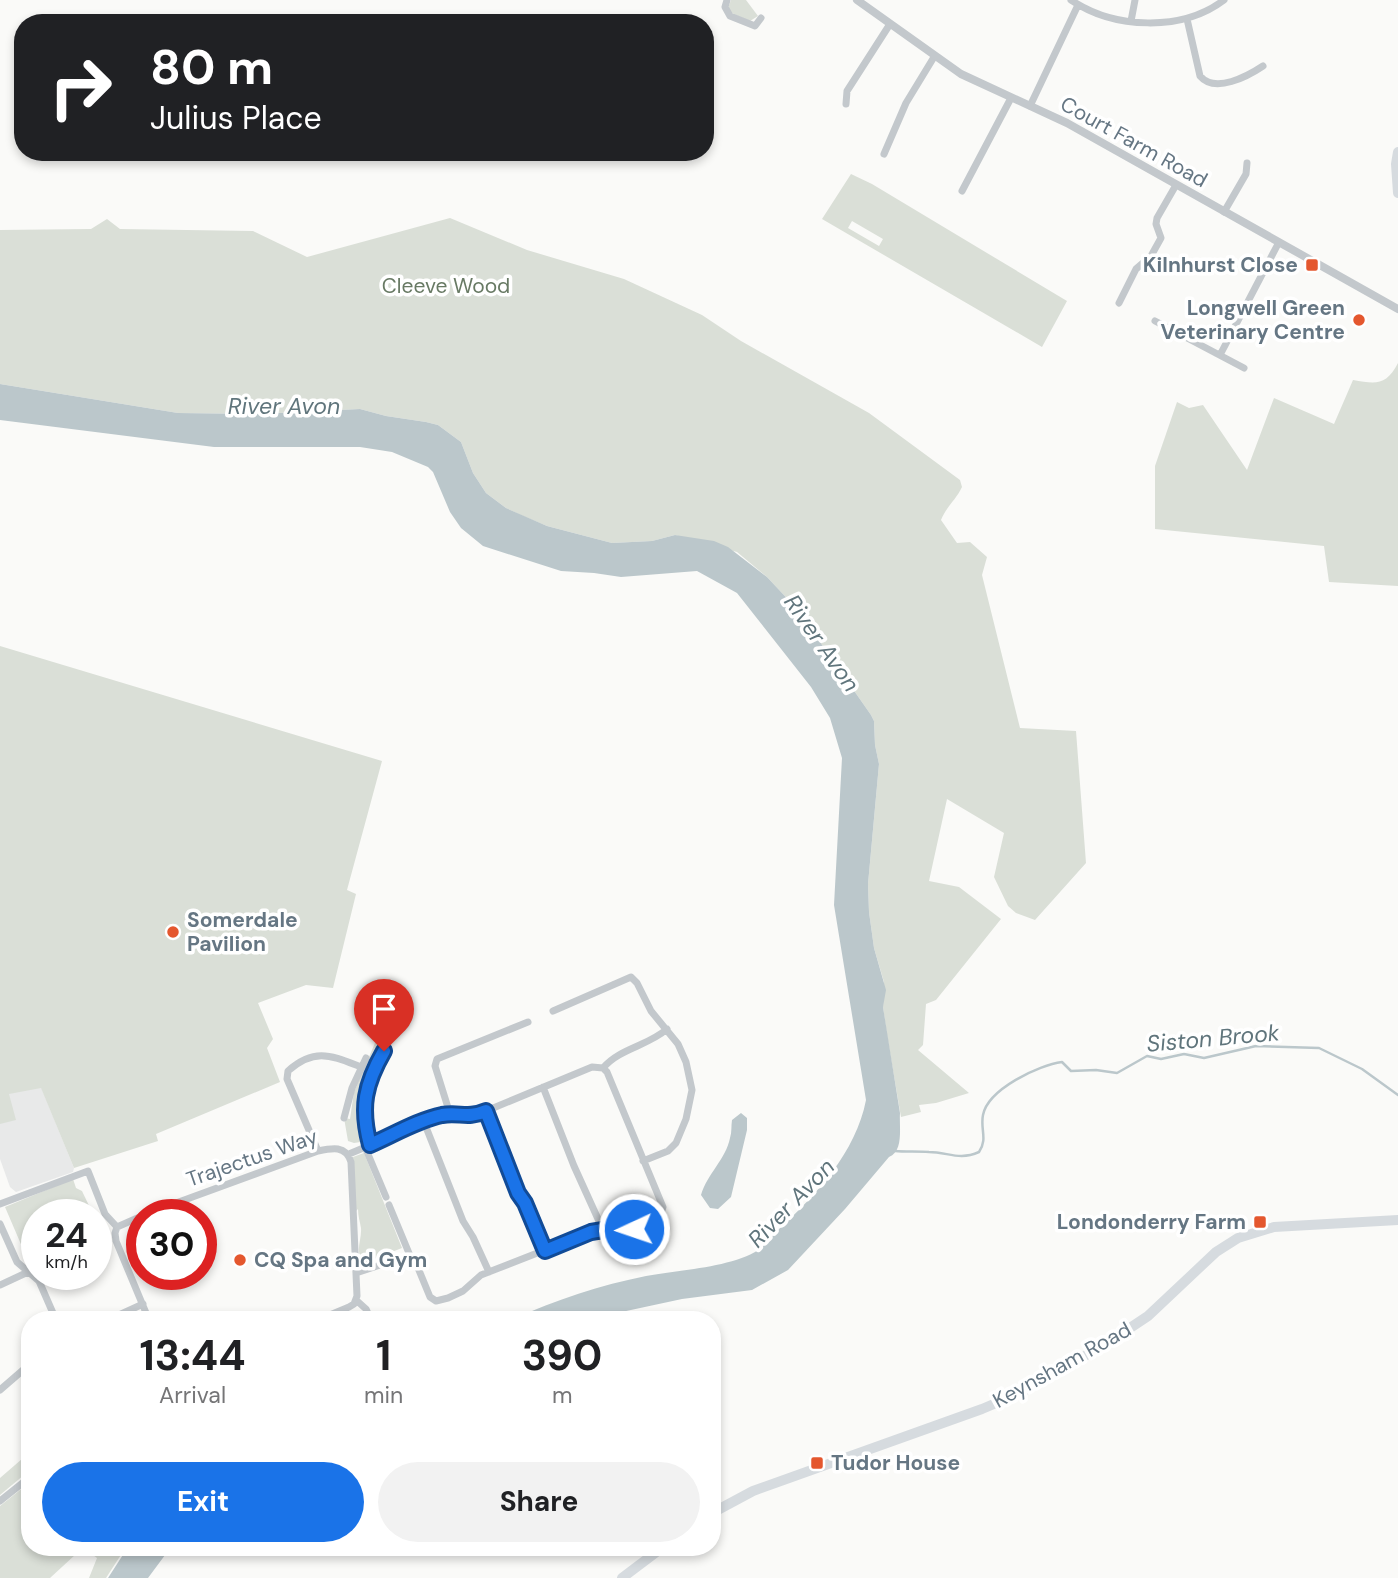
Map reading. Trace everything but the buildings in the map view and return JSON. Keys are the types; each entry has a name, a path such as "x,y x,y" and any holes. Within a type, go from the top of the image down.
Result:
{"main road":[{"path":"1398,152 1398,193"},
{"name":"Keynsham Road","path":"721,1508 753,1491 789,1477 982,1409 1022,1392 1109,1342 1148,1315 1216,1252 1238,1238 1274,1227 1398,1220"},
{"path":"622,1578 651,1556"}],"street":[{"path":"727,0 725,7 730,16 755,26"},
{"name":"Court Farm Road","path":"857,0 961,74 1066,123 1398,309"},
{"path":"1130,21 1135,0"},
{"path":"1030,106 1075,2 1104,15 1156,23 1187,19 1224,0"},
{"path":"753,36 755,26 761,18"},
{"path":"1187,19 1200,76 1204,81 1225,82 1255,76 1263,65"},
{"path":"846,104 847,91 890,24"},
{"path":"884,154 906,103 934,57"},
{"path":"962,191 1011,98"},
{"path":"1224,212 1251,174 1247,163"},
{"path":"1119,303 1136,270 1151,256 1161,238 1157,218 1176,186"},
{"path":"1220,355 1279,242"},
{"path":"1155,321 1244,368"},
{"path":"553,1011 631,977 651,1011 678,1044 686,1062 692,1090 691,1101 679,1137 672,1148 643,1161"},
{"path":"450,1114 435,1066 437,1059 528,1022"},
{"path":"603,1068 617,1055 658,1038 667,1029"},
{"path":"349,1154 368,1146 424,1122 450,1114 467,1116 486,1111 592,1067 603,1068 663,1207 662,1213 659,1218 634,1229 603,1230 489,1272 475,1279 463,1291 436,1301 427,1292 416,1263 411,1258 368,1146 364,1102 371,1077 384,1051"},
{"path":"318,1151 287,1079 288,1071 317,1055 325,1054 361,1067"},
{"path":"344,1118 352,1088 366,1058"},
{"path":"543,1087 603,1230"},
{"path":"486,1111 518,1193 525,1203 545,1251"},
{"path":"424,1122 463,1222 489,1272"},
{"name":"Trajectus Way","path":"188,1199 318,1151 336,1148 349,1154 356,1300"},
{"path":"0,1204 88,1171 105,1214 117,1227 116,1241 146,1311"},
{"name":"Trajectus Way","path":"117,1227 126,1223"},
{"path":"0,1224 21,1266"},
{"path":"356,1273 403,1257 411,1258"},
{"path":"0,1285 21,1275"},
{"path":"43,1290 52,1311"},
{"path":"339,1311 356,1300 367,1311"},
{"path":"128,1311 143,1304"},
{"path":"0,1390 21,1372"},
{"path":"0,1501 21,1484"}],"shaded area":[{"path":"0,384 178,413 259,414 360,409 426,422 438,425 461,442 473,473 486,493 506,508 547,526 612,543 652,541 675,535 714,541 728,547 767,577 797,609 874,721 879,764 868,884 869,912 874,948 886,990 883,1007 900,1113 900,1131 899,1144 894,1154 788,1270 752,1290 682,1299 626,1311 533,1311 612,1284 730,1262 755,1252 820,1187 844,1155 861,1119 866,1100 834,905 842,758 830,718 811,687 737,593 697,571 621,577 561,571 483,546 461,528 450,512 433,472 428,467 392,452 360,447 214,447 0,420"},
{"path":"41,1087 74,1168 73,1172 16,1192 10,1187 0,1159 0,1095"},
{"path":"741,1113 747,1118 747,1130 731,1197 718,1209 710,1208 701,1195 728,1146 732,1120"},
{"path":"122,1556 164,1556 148,1578 108,1578"}],"green space":[{"path":"731,0 746,0 758,16 750,21 731,13 728,8"},
{"path":"851,174 1067,301 1042,347 822,219","holes":["852,221 883,239 879,246 848,228"]},
{"name":"Cleeve Wood","path":"450,218 527,250 624,279 702,315 741,341 869,413 960,480 962,487 941,520 957,543 970,542 987,557 982,575 1020,728 1076,731 1086,863 1035,920 1016,913 1008,906 994,877 1004,833 947,799 929,881 959,887 1001,919 936,1000 926,1004 923,1045 918,1050 969,1093 919,1105 921,1112 901,1117 883,1007 884,982 874,948 869,912 868,884 879,764 874,721 797,609 767,577 737,552 675,535 652,541 612,543 547,526 523,516 506,508 486,493 473,473 461,442 438,425 426,422 360,409 259,414 178,413 0,384 0,230 91,229 107,219 120,229 253,231 307,257"},
{"path":"1398,363 1398,586 1329,582 1324,546 1155,529 1155,466 1177,402 1189,408 1203,405 1247,470 1274,398 1334,424 1353,380 1380,382 1389,376"},
{"name":"Somerdale Pavilion","path":"0,646 382,761 347,890 356,894 333,988 306,985 258,1003 273,1039 267,1048 280,1082 156,1134 158,1141 74,1168 41,1088 9,1094 16,1120 0,1124"},
{"path":"391,1042 375,1063 365,1088 362,1115 367,1141 348,1141 344,1118 350,1119 354,1092 375,1043"},
{"path":"364,1153 402,1248 366,1262 359,1251 361,1228 358,1209 356,1211 353,1157"},
{"path":"73,1179 76,1188 82,1191 86,1199 24,1199"},
{"path":"21,1200 21,1244 5,1207"},
{"path":"21,1460 21,1478 0,1495 0,1478"},
{"path":"21,1489 21,1556 74,1556 50,1578 0,1578 0,1506"},
{"path":"94,1556 120,1556 106,1578 89,1578 97,1558"}],"waterway":[{"name":"Siston Brook","path":"895,1151 936,1152 959,1156 979,1152 983,1143 983,1115 994,1096 1028,1073 1062,1062 1071,1071 1117,1073 1147,1056 1161,1059 1184,1054 1204,1058 1256,1046 1319,1048 1362,1069 1398,1095"}],"place":[{"name":"Kilnhurst Close","path":"1312,265"},
{"name":"Longwell Green Veterinary Centre","path":"1359,320"},
{"name":"Somerdale Pavilion","path":"173,932"},
{"name":"Londonderry Farm","path":"1260,1222"},
{"name":"CQ Spa and Gym","path":"240,1260"},
{"name":"Tudor House","path":"817,1463"}],"route":[{"path":"384,1051 371,1077 364,1102 364,1119 370,1145 436,1116 474,1116 486,1111 518,1193 525,1203 545,1251 591,1232 634,1229"}],"water label":[{"name":"River Avon","path":"284,406"},
{"name":"River Avon","path":"822,643"},
{"name":"River Avon","path":"791,1203"}]}
